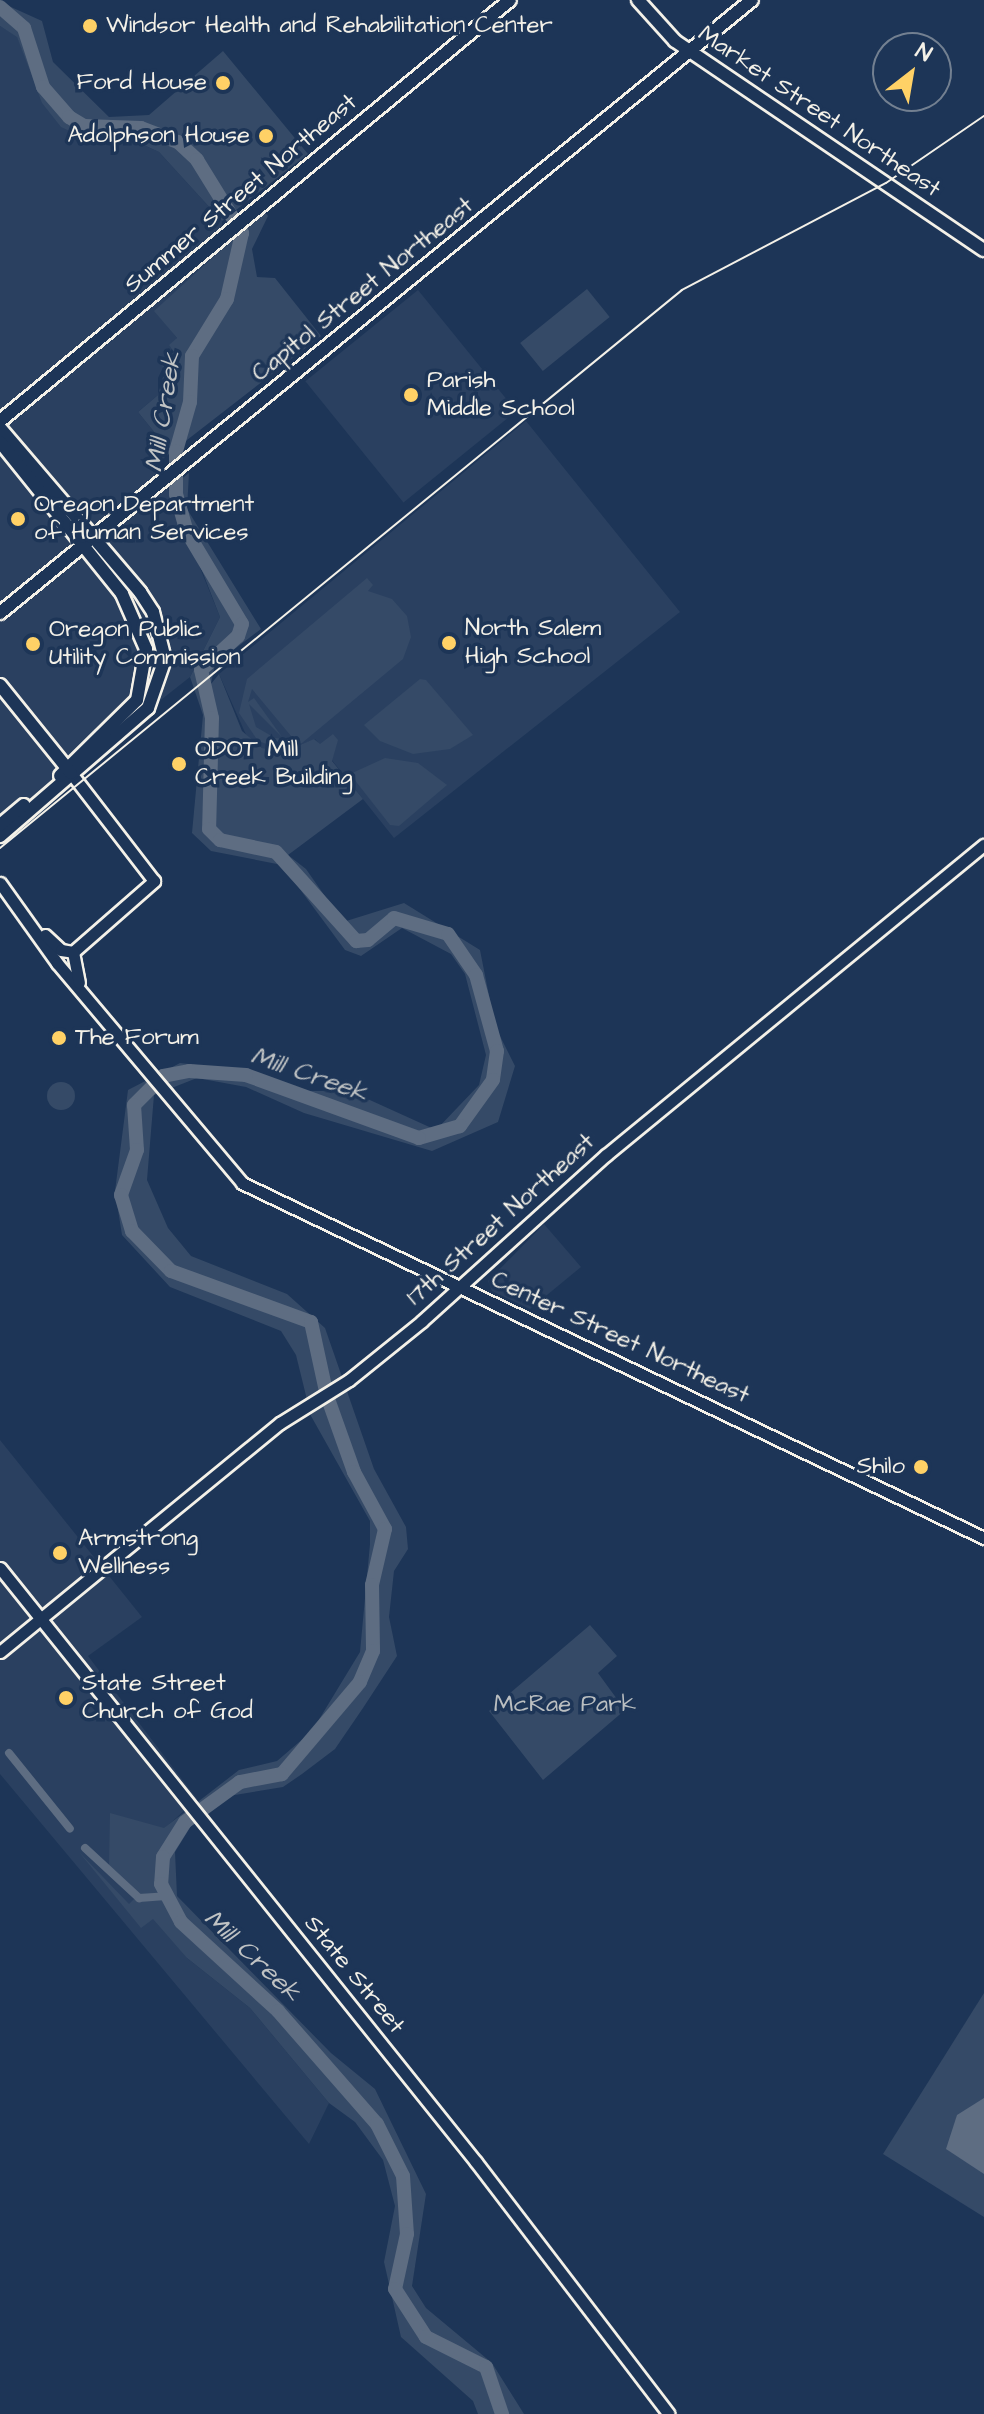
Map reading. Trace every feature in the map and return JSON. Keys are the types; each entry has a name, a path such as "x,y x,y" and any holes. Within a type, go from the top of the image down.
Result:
{"main road":[{"name":"Summer Street Northeast","path":"0,421 510,0"},
{"name":"Market Street Northeast","path":"638,0 666,34 984,250"},
{"name":"Capitol Street Northeast","path":"0,613 752,0"},
{"path":"0,428 93,536 153,612 164,674 148,708 0,836"},
{"path":"0,442 137,619 147,672 126,716 71,772 0,825"},
{"path":"35,487 43,485 69,508"},
{"path":"0,685 154,881 73,952 57,948 19,909"},
{"name":"17th Street Northeast","path":"0,1652 299,1409 336,1388 460,1287 606,1155 984,845"},
{"name":"Center Street Northeast","path":"0,883 57,963 242,1183 984,1538"},
{"name":"Center Street Northeast","path":"73,952 84,993"},
{"name":"State Street","path":"0,1568 192,1806 669,2414"}],"shaded area":[{"path":"0,26 17,36 37,89 78,135 122,135 159,152 222,221 223,251 155,311 177,338 158,378 158,395 138,412 163,443 153,452 220,617 190,677 0,827"},
{"name":"Parish Middle School","path":"418,290 516,411 403,502 305,381"},
{"name":"North Salem High School","path":"526,421 680,612 394,838 315,739 286,751 262,748 247,737 219,674"},
{"path":"544,1224 581,1267 530,1309 492,1291 488,1281"},
{"path":"0,1440 142,1617 88,1656 197,1799 164,1829 187,1958 250,2008 329,2103 309,2144 0,1774"},
{"path":"984,2098 984,2174 946,2149 957,2115"}],"green space":[{"path":"0,2 42,21 53,62 109,117 149,115 223,51 308,154 222,221 159,152 122,135 78,135 61,127 42,103 17,37 0,26"},
{"path":"264,211 268,216 252,249 257,277 275,278 321,336 160,461 153,452 163,443 138,412 158,395 165,370 160,363 174,352 169,345 177,338 154,311"},
{"path":"587,289 610,317 543,371 520,343"},
{"path":"189,473 187,509 261,629 215,664 211,684 219,674 242,731 262,748 286,751 314,739 320,744 333,734 338,740 332,761 363,799 288,855 306,869 343,922 404,903 480,950 495,1026 515,1066 498,1122 432,1151 304,1113 246,1087 197,1078 154,1095 147,1180 168,1228 191,1256 287,1294 325,1328 374,1469 406,1527 408,1549 394,1571 389,1617 397,1656 363,1708 335,1749 302,1774 283,1787 229,1796 191,1826 175,1852 177,1896 331,2053 375,2089 426,2194 412,2286 426,2308 492,2363 524,2414 478,2414 473,2401 401,2337 384,2262 395,2206 383,2160 355,2122 329,2103 250,2008 187,1958 153,1919 141,1928 79,1852 129,1904 135,1898 109,1865 110,1813 164,1828 239,1770 277,1761 312,1731 360,1652 370,1544 370,1521 311,1416 296,1355 281,1331 170,1287 122,1235 115,1191 128,1090 180,1063 232,1069 300,1091 350,1091 436,1130 479,1085 486,1055 465,974 451,954 402,928 361,956 345,950 282,865 211,851 192,833 203,715 190,677 220,617 170,488"},
{"path":"367,578 373,585 368,591 392,599 407,616 411,637 403,659 302,743 278,748 258,741 239,713 247,679","holes":["252,689 291,736 275,738 256,727 249,704 282,737 254,698 248,702"]},
{"path":"420,679 426,680 473,735 450,749 413,754 380,741 364,725"},
{"path":"385,758 418,763 447,785 399,826 390,825 350,774"},
{"path":"61,1082 71,1086 75,1096 71,1106 61,1110 51,1106 47,1096 51,1086"},
{"name":"McRae Park","path":"590,1625 617,1656 598,1673 625,1710 543,1780 489,1711"},
{"path":"984,1993 984,2217 883,2154"}],"waterway":[{"name":"Mill Creek","path":"0,7 24,28 43,87 69,117 84,126 141,128 178,142 197,160 242,233 227,299 192,356 190,402 176,451 176,494 187,532 242,624 238,636 201,670 212,718 209,829 220,840 276,852 356,941 368,940 394,918 448,934 476,975 497,1051 493,1080 460,1126 419,1138 246,1075 189,1071 163,1076 134,1105 137,1150 121,1195 132,1231 171,1271 311,1322 327,1396 354,1472 385,1529 372,1585 373,1651 360,1682 282,1774 240,1782 185,1822 163,1857 161,1884 181,1922 278,2011 377,2124 403,2176 407,2234 395,2289 426,2337 486,2367 502,2414"},
{"path":"9,1753 70,1829"},
{"path":"85,1848 139,1898 166,1896"}],"railway":[{"path":"0,848 682,290 886,183 984,116"}],"place":[{"name":"Windsor Health and Rehabilitation Center","path":"90,26"},
{"name":"Ford House","path":"223,83"},
{"name":"Adolphson House","path":"266,136"},
{"name":"Parish Middle School","path":"411,395"},
{"name":"Oregon Department of Human Services","path":"18,519"},
{"name":"North Salem High School","path":"449,643"},
{"name":"Oregon Public Utility Commission","path":"33,644"},
{"name":"ODOT Mill Creek Building","path":"179,764"},
{"name":"The Forum","path":"59,1038"},
{"name":"Shilo","path":"921,1467"},
{"name":"Armstrong Wellness","path":"60,1553"},
{"name":"State Street Church of God","path":"66,1698"}]}
